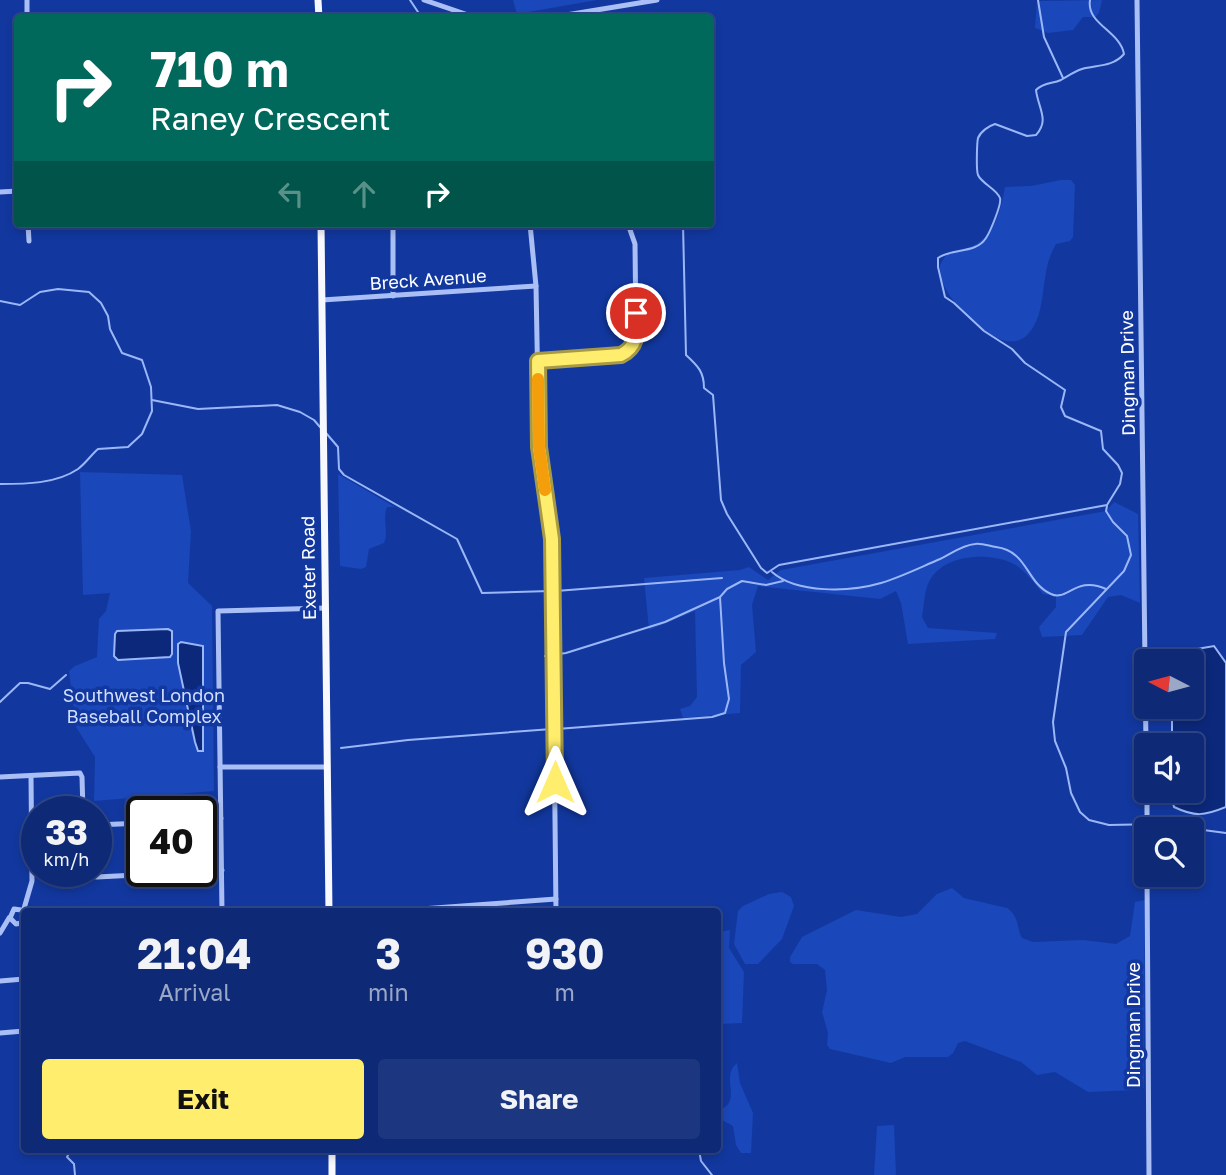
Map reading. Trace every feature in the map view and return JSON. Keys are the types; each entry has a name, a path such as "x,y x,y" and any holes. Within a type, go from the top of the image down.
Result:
{"main road":[{"name":"Exeter Road","path":"321,228 329,908"},
{"path":"332,1153 332,1175"}],"street":[{"path":"424,0 465,14"},
{"path":"572,14 657,0"},
{"name":"Dingman Drive","path":"1137,0 1146,733"},
{"path":"28,228 29,241"},
{"path":"393,228 393,296"},
{"path":"530,228 536,286 539,447 552,539 556,908"},
{"path":"538,361 621,355 632,347 636,333 635,244 629,228"},
{"name":"Breck Avenue","path":"322,300 536,286"},
{"path":"222,908 218,611 326,608"},
{"path":"220,767 327,767"},
{"path":"0,777 80,774 82,796"},
{"path":"25,908 32,881 32,776"},
{"path":"217,818 221,818"},
{"path":"217,870 222,870"},
{"name":"Dingman Drive","path":"1147,887 1149,1175"},
{"path":"434,908 556,899"},
{"path":"3,930 10,913 26,901"},
{"path":"17,909 21,912"},
{"path":"10,918 20,924"},
{"path":"3,930 20,924"},
{"path":"0,981 21,979"},
{"path":"0,1032 21,1031"}],"green space":[{"path":"513,0 597,0 517,14"},
{"path":"1102,0 1099,13 1095,17 1083,17 1073,30 1048,33 1035,28 1037,1"},
{"path":"1071,180 1075,185 1073,237 1070,241 1056,244 1046,271 1038,317 1032,329 1016,341 998,339 980,327 954,301 942,281 940,265 947,253 973,246 989,232 999,213 1005,187 1031,186"},
{"name":"Southwest London Baseball Complex","path":"80,472 182,475 191,531 188,583 212,606 214,791 126,796 126,798 112,800 112,796 94,796 95,757 76,727 69,671 97,657 99,619 106,611 110,593 83,595"},
{"path":"338,474 395,507 387,507 384,543 369,549 366,567 361,569 340,566"},
{"path":"1114,502 1138,514 1140,603 1121,595 1108,597 1082,635 1042,637 1039,627 1056,607 1056,596 1043,594 1025,573 1012,563 990,557 953,561 934,574 928,584 922,617 928,628 997,633 995,639 908,644 901,603 896,591 880,599 758,586 752,605 756,652 741,665 740,713 683,718 680,709 690,706 697,697 695,611 649,630 644,578 749,567 768,580 781,570 1106,511"},
{"path":"952,888 964,898 1007,908 1016,919 1022,938 1033,942 1083,940 1116,944 1130,936 1135,902 1145,900 1144,1088 1088,1092 1055,1072 1037,1075 1021,1062 965,1041 958,1043 948,1057 905,1057 891,1063 830,1049 822,1012 827,990 825,970 817,964 790,962 790,957 802,937 856,910 901,917 917,914 937,894"},
{"path":"782,892 791,897 794,906 782,939 758,964 745,964 734,944 738,911 769,894"},
{"path":"730,930 729,948 744,972 742,1023 721,1024 721,932"},
{"path":"737,1063 740,1083 753,1113 751,1153 741,1153 736,1145 733,1126 722,1120 722,1109 730,1100 730,1075"},
{"path":"894,1125 896,1175 874,1175 877,1126"}],"shaded area":[{"path":"117,631 172,631 170,657 118,660 114,656"},
{"path":"181,642 203,646 203,751 198,751 195,742 178,663 178,644"},
{"path":"1214,646 1226,663 1226,807 1205,814 1188,812 1174,807 1173,803 1204,803 1204,733 1172,733 1172,719 1204,719 1204,649 1197,649"}],"waterway":[{"path":"410,0 419,14"},
{"path":"1038,0 1044,37 1063,78"},
{"path":"683,228 686,355 700,370 704,388 713,395 721,500 761,568 767,573 779,565 1107,505 1120,484 1122,473 1103,449 1101,431 1065,416 1061,407 1065,390 1025,363 1012,349 984,331 945,297 938,267 938,258 982,243 998,212 1000,198 977,172 978,138 981,133 995,124 1027,136 1036,135 1043,119 1036,90 1039,87 1061,80 1079,70 1110,63 1124,54 1116,39 1093,15 1090,0"},
{"path":"0,301 20,305 40,292 58,289 89,292 101,303 122,353 142,360 151,387 152,411 142,434 128,447 98,449 78,469 60,478 0,484"},
{"path":"152,400 198,409 277,405 300,412 320,427"},
{"path":"326,433 338,447 339,469 344,475 457,539 482,593 550,591"},
{"path":"1107,506 1106,511 1113,522 1127,536 1131,555 1124,571 1066,632 1053,722 1055,741 1066,768 1071,793 1080,812 1089,820 1109,825 1158,824 1226,833"},
{"path":"772,572 809,588 854,588 888,581 966,546 980,544 1015,554 1036,583 1051,594 1062,595 1087,585 1106,589"},
{"path":"556,591 722,578"},
{"path":"545,656 566,653 665,622 720,597 727,589 742,581 766,585 783,581"},
{"path":"557,729 712,717 725,713 729,699 720,597"},
{"path":"0,702 20,683 50,689 66,675"},
{"path":"341,748 552,729"},
{"path":"69,1153 67,1157 74,1164 75,1175"},
{"path":"700,1153 701,1161 712,1175"}],"slow traffic":[{"path":"538,379 539,447 545,490"}],"route":[{"path":"555,782 552,539 539,447 538,361 626,353 635,342 636,313"}]}
